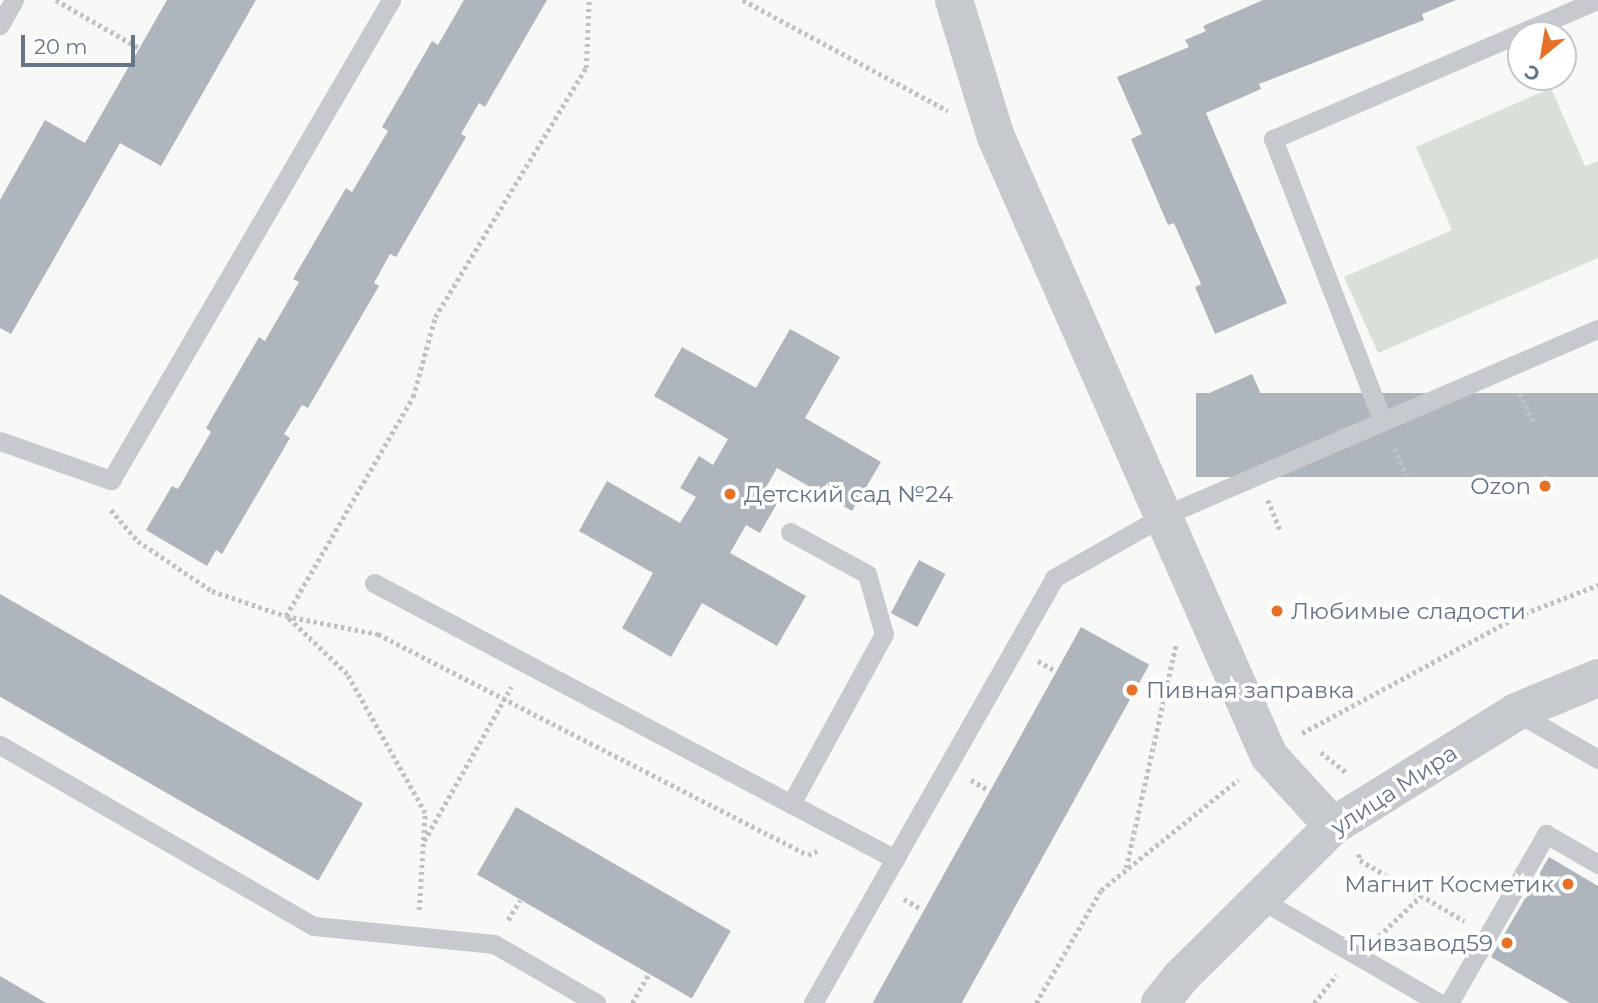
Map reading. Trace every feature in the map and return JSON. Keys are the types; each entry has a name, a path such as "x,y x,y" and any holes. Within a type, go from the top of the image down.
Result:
{"street":[{"path":"954,0 996,137 1269,756 1333,826"},
{"name":"улица Мира","path":"1160,1003 1258,898 1333,826 1516,712 1598,678"}],"lane":[{"path":"0,25 14,0"},
{"path":"0,441 111,480 391,0"},
{"path":"1383,422 1273,139 1597,0"},
{"path":"813,1003 1054,578 1163,516 1598,329"},
{"path":"790,533 867,574 884,634 791,804"},
{"path":"373,583 895,859"},
{"path":"1516,712 1598,759"},
{"path":"0,745 314,926 494,944 596,1003"},
{"path":"1449,1003 1546,834 1598,864"},
{"path":"1258,898 1439,1003"}],"path":[{"path":"56,0 139,48"},
{"path":"286,616 412,397 435,317 586,68 589,0"},
{"path":"743,0 996,137"},
{"path":"111,480 109,508 138,541 212,591 286,616 377,634 506,696 808,855 854,838"},
{"path":"1126,869 1191,579"},
{"path":"1036,1003 1101,890 1269,756 1299,734 1518,616 1598,585"},
{"path":"286,616 347,674 425,813 417,937"},
{"path":"423,842 524,663"},
{"path":"1360,860 1488,934"},
{"path":"632,1003 649,974"}],"shaded area":[{"path":"1544,91 1552,91 1585,166 1598,161 1598,258 1378,353 1344,277 1452,230 1416,147"}],"building":[{"path":"167,0 256,0 161,166 120,143 11,334 0,328 0,200 45,120 85,143"},
{"path":"464,0 547,0 485,107 479,103 461,134 466,137 396,257 390,254 374,283 379,286 308,408 302,405 284,434 290,438 222,554 216,550 207,566 146,530 172,486 178,489 211,432 206,428 259,337 265,341 299,282 293,279 346,188 352,192 388,131 382,127 432,41 438,45"},
{"path":"1263,0 1456,0 1422,14 1424,20 1259,84 1261,89 1206,113 1287,303 1215,334 1195,287 1201,284 1174,223 1168,225 1131,139 1142,134 1117,77 1189,47 1185,40 1206,31 1203,26"},
{"name":"Детский сад №24","path":"790,329 840,357 805,418 881,462 852,511 777,468 764,491 779,500 760,533 746,525 730,553 806,596 777,646 702,603 671,657 622,628 653,573 579,531 607,481 680,523 696,497 680,488 699,456 713,465 728,439 654,396 682,347 756,388"},
{"path":"1252,374 1267,408 1215,431 1200,397"},
{"path":"1196,393 1598,393 1598,477 1196,477"},
{"path":"919,560 945,574 917,627 891,613"},
{"path":"0,594 363,804 318,881 0,697"},
{"path":"1081,627 1149,665 962,1003 873,1003"},
{"path":"516,807 731,931 692,999 477,875"},
{"path":"1549,857 1598,886 1598,1003 1570,1003 1491,957"},
{"path":"0,976 46,1003 0,1003"}],"place":[{"name":"Ozon","path":"1545,486"},
{"name":"Детский сад №24","path":"730,494"},
{"name":"Любимые сладости","path":"1277,611"},
{"name":"Пивная заправка","path":"1132,690"},
{"name":"Магнит Косметик","path":"1568,884"},
{"name":"Пивзавод59","path":"1507,943"}]}
